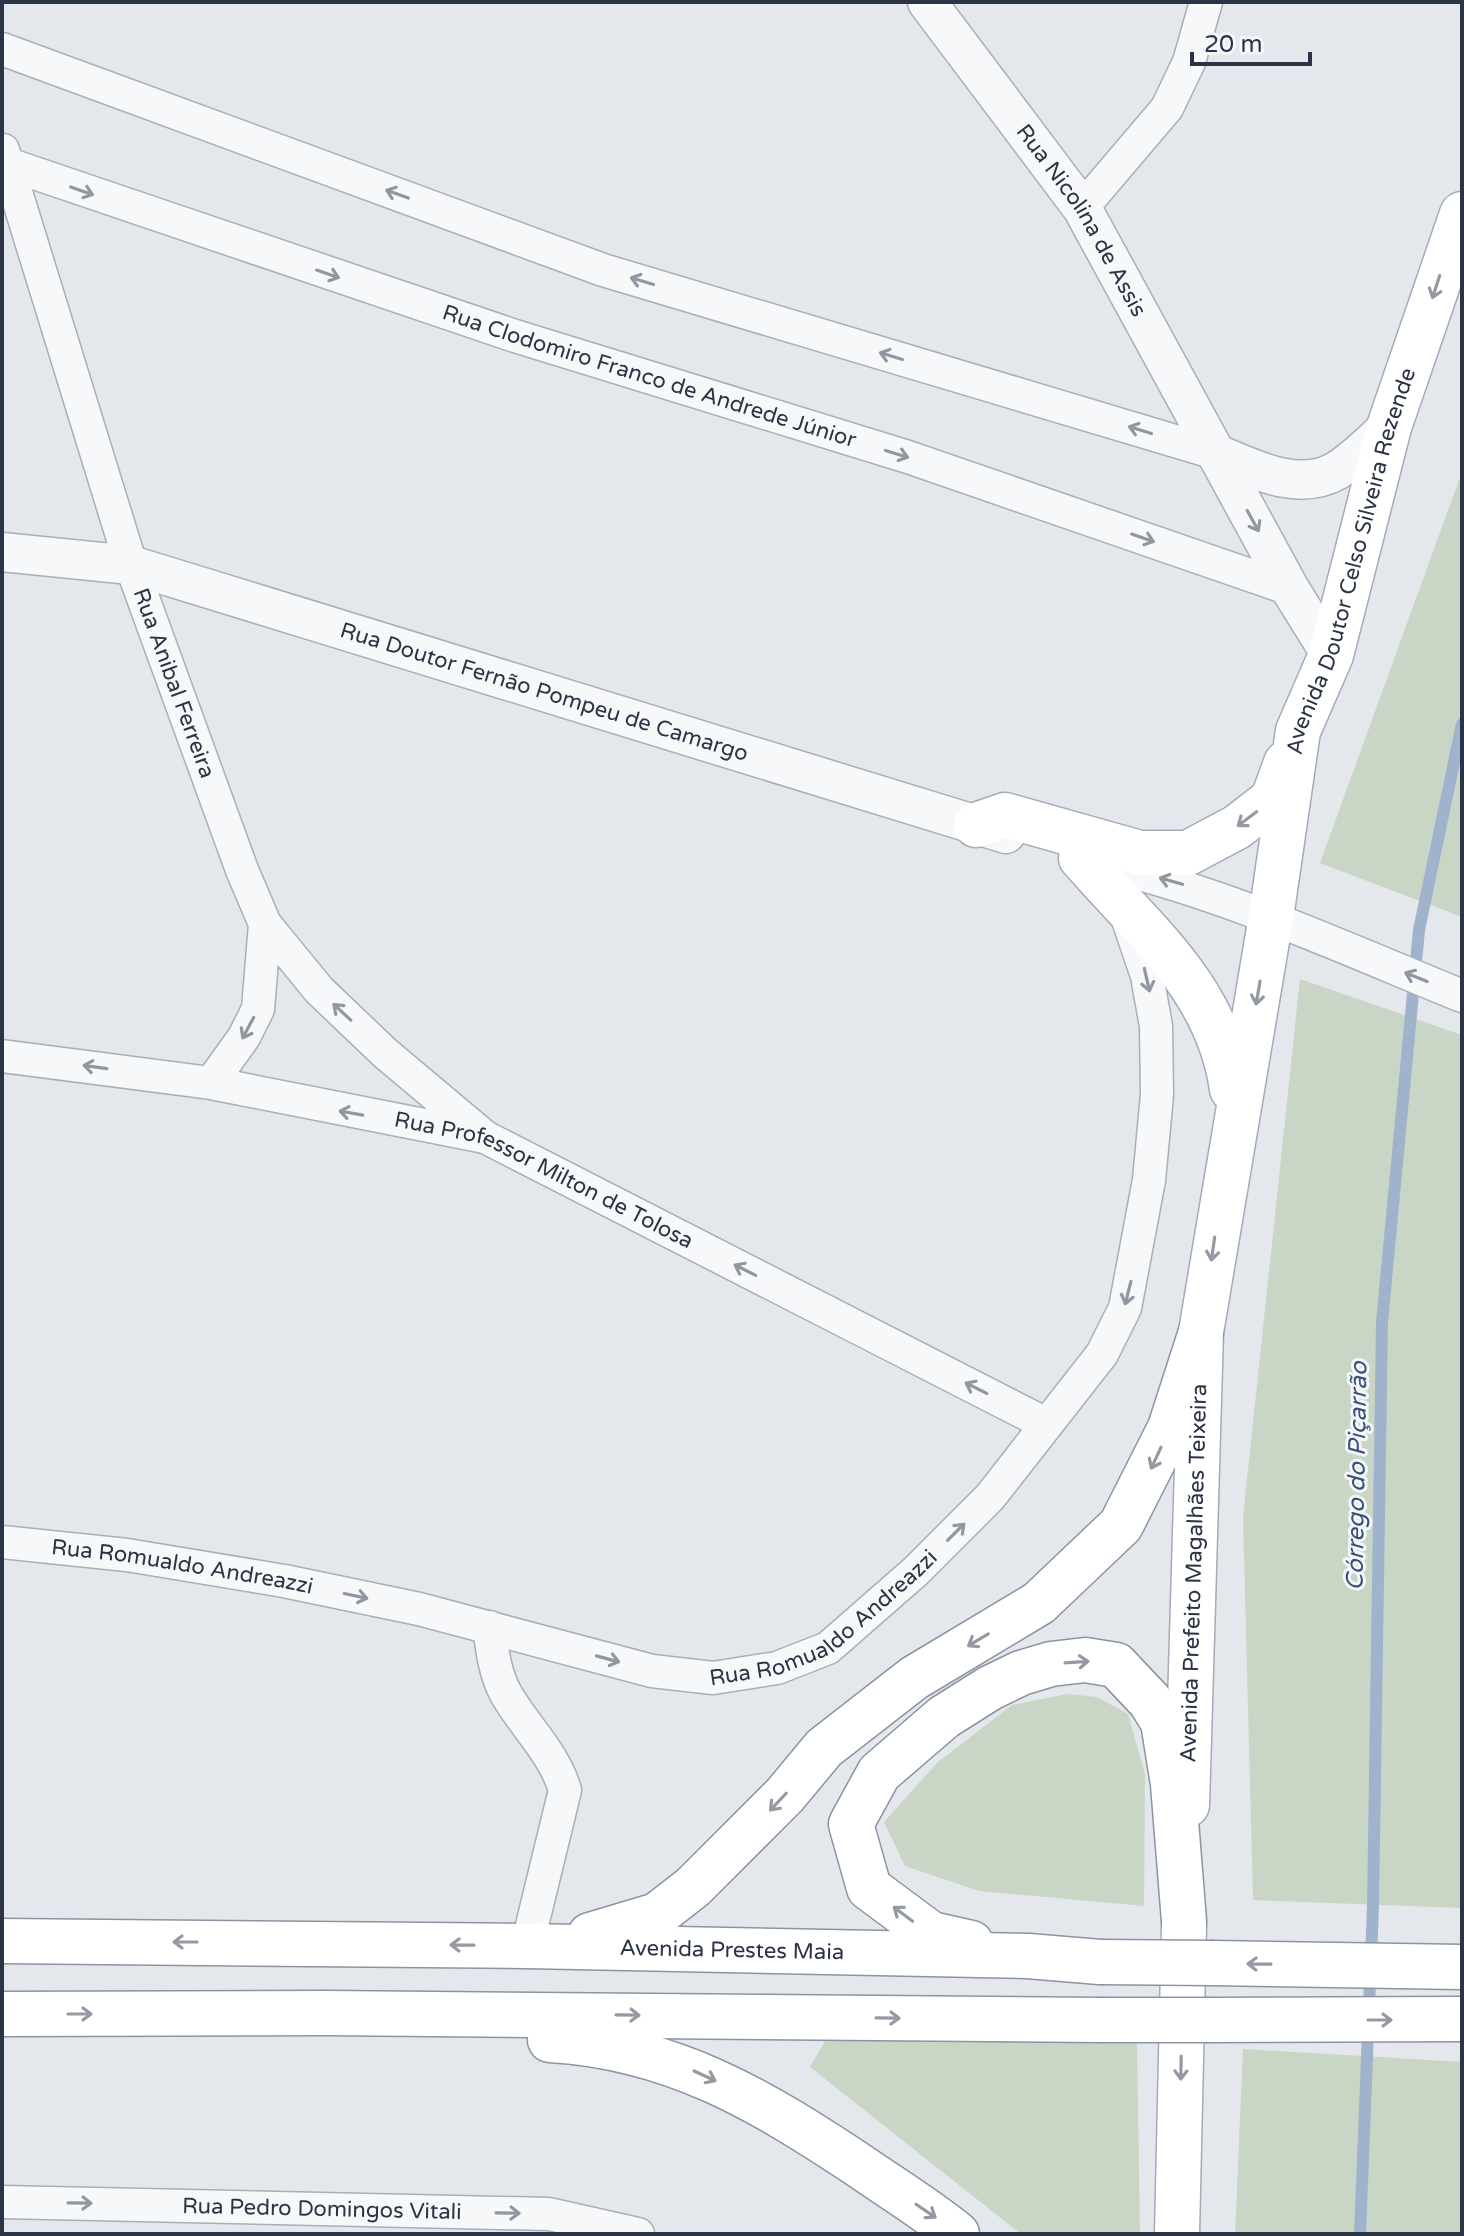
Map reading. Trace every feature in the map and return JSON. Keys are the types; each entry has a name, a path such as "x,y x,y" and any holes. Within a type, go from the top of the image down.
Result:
{"main road":[{"name":"Avenida Doutor Celso Silveira Rezende","path":"1271,917 1298,731 1331,655 1389,427 1462,214"},
{"path":"976,825 1005,815 1140,853 1188,853 1237,827 1273,799 1298,731"},
{"path":"1081,858 1170,955 1217,1025 1227,1054 1236,1119"},
{"name":"Avenida Prefeito Magalhães Teixeira","path":"1177,2234 1201,1332 1271,917"},
{"path":"532,1946 602,1932 657,1915 693,1887 732,1850 824,1748 914,1678 1049,1593 1121,1525 1170,1428 1201,1332"},
{"path":"1028,1956 931,1934 869,1888 851,1824 879,1773 944,1717 1021,1673 1051,1664 1085,1660 1116,1665 1150,1701 1163,1722 1173,1784 1184,1921"},
{"name":"Avenida Prestes Maia","path":"2,1941 532,1946 1028,1956 1100,1962 1460,1967"},
{"path":"326,2013 444,2033 582,2042 634,2050 699,2072 785,2117 957,2234"},
{"path":"2,2014 1462,2019"}],"street":[{"name":"Rua Nicolina de Assis","path":"927,2 1082,208 1290,589 1331,655"},
{"path":"1082,208 1167,108 1189,62 1206,2"},
{"path":"2,49 603,270 1215,453 1272,476 1303,480 1335,472 1389,427"},
{"name":"Rua Anibal Ferreira","path":"4,159 131,565 242,870 265,924 319,990 385,1053 485,1137"},
{"name":"Rua Clodomiro Franco de Andrede Júnior","path":"4,159 515,336 908,457 1290,589"},
{"name":"Rua Doutor Fernão Pompeu de Camargo","path":"2,552 131,565 1081,858"},
{"path":"1081,858 1173,881 1271,917 1462,996"},
{"name":"Rua Romualdo Andreazzi","path":"2,1542 127,1555 284,1581 489,1627 652,1671 713,1678 777,1668 828,1648 916,1571 990,1497 1102,1354 1125,1308 1149,1180 1157,1095 1156,1026 1147,976 1123,906"},
{"path":"211,1083 244,1037 258,1009 265,924"},
{"name":"Rua Professor Milton de Tolosa","path":"2,1056 211,1083 485,1137 1046,1424"},
{"path":"489,1627 495,1666 505,1693 560,1771 565,1790 532,1946"},
{"name":"Rua Pedro Domingos Vitali","path":"2,2202 549,2214 638,2234"}],"green space":[{"path":"1462,472 1462,917 1320,863"},
{"path":"1300,979 1462,1035 1462,1908 1253,1900 1243,1517"},
{"path":"1067,1694 1097,1697 1128,1714 1145,1774 1144,1906 979,1891 905,1866 884,1822 938,1762 1012,1705"},
{"path":"827,2038 1109,2040 1137,2044 1140,2234 1021,2234 810,2067"},
{"path":"1243,2049 1462,2062 1462,2234 1235,2234"}],"waterway":[{"name":"Córrego do Piçarrão","path":"1360,2234 1373,1906 1382,1322 1419,930 1462,724"}]}
